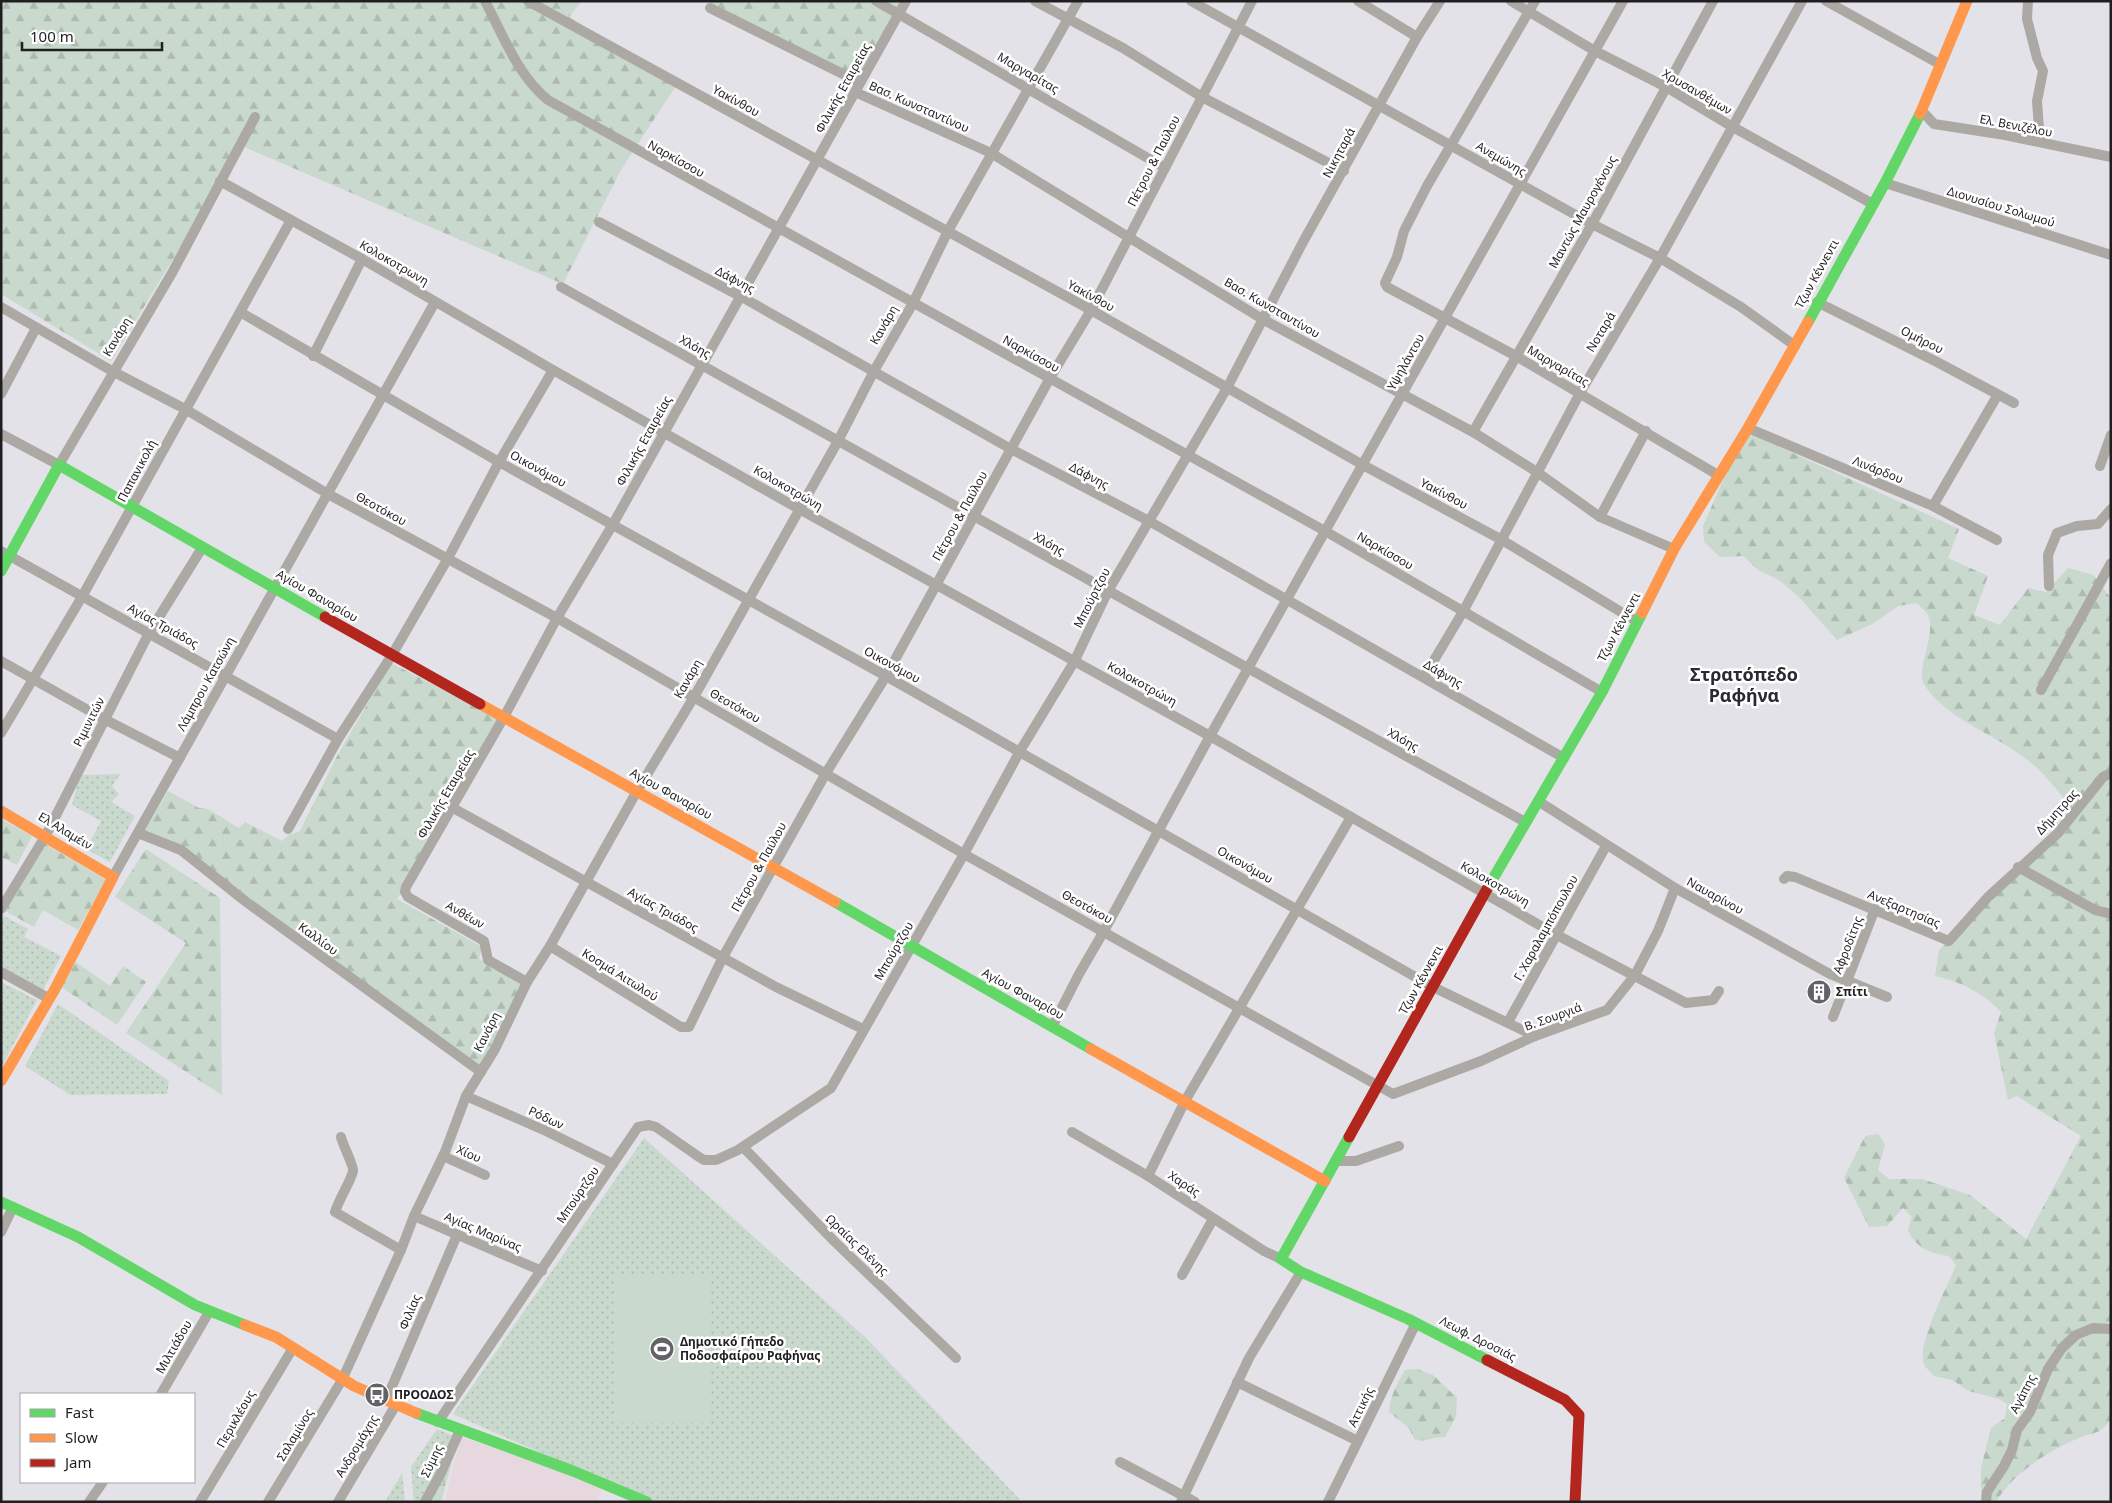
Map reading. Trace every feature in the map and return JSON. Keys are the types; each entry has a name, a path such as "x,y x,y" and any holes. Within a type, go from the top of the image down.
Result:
{"street":[{"name":"Ναρκίσσου","path":"485,1 526,78 535,90 548,100 1325,531 1464,610 1602,692"},
{"name":"Υακίνθου","path":"528,1 1091,310 1363,465 1502,540 1636,621"},
{"name":"Μαργαρίτας","path":"876,1 1165,168"},
{"name":"Φιλικής Εταιρείας","path":"405,892 406,887 504,717 557,618 613,524 663,431 906,1"},
{"path":"1035,1 1123,48 1202,97 1344,171"},
{"name":"Κανάρη","path":"342,1380 401,1250 414,1216 443,1156 466,1096 495,1049 527,982 550,946 637,792 694,697 838,441 874,371 913,303 948,231 1078,1"},
{"name":"Ανεμώνης","path":"1191,1 1592,224 1660,258 1741,307 1794,345"},
{"name":"Πέτρου & Παύλου","path":"676,1024 684,1028 691,1024 723,957 826,773 886,676 1050,378 1091,310 1252,1"},
{"path":"1358,1 1417,37"},
{"name":"Νικηταρά","path":"1264,320 1303,242 1417,37 1440,1"},
{"name":"Χρυσανθέμων","path":"1510,1 1595,51 1666,87 1731,126 1872,203"},
{"path":"1452,145 1534,1"},
{"name":"Υψηλάντου","path":"1052,1027 1079,974 1210,736 1623,1"},
{"name":"Μαντώς Μαυρογένους","path":"1473,432 1592,224 1713,1"},
{"name":"Νοταρά","path":"1424,677 1464,610 1580,393 1660,258 1731,126 1802,1"},
{"path":"1826,1 1941,65"},
{"name":"Τζων Κέννεντι","path":"1281,1259 1485,892 1602,692 1636,621 1658,585 1674,549 1748,428 1816,302 1885,183 1922,111 1967,1"},
{"path":"2028,1 2027,19 2037,58 2043,71 2037,101 2040,142"},
{"name":"Βασ. Κωνσταντίνου","path":"710,8 857,87 991,154 1129,236 1264,320 1473,432 1537,472 1600,517 1674,549"},
{"name":"Ελ. Βενιζέλου","path":"1922,111 1934,124 2040,142 2111,157"},
{"name":"Κανάρη","path":"1,571 5,553 59,466 112,371 172,273 254,117"},
{"name":"Μαργαρίτας","path":"1452,145 1427,186 1404,231 1397,257 1385,282 1387,287 1516,356 1718,475"},
{"name":"Κολοκοτρωνη","path":"220,181 362,259 553,370"},
{"name":"Διονυσίου Σολωμού","path":"1885,183 2111,255"},
{"name":"Παπανικολή","path":"1,733 83,595 291,220"},
{"name":"Δάφνης","path":"599,222 740,296 1011,449 1149,521 1286,601 1424,677 1564,758"},
{"path":"313,356 362,259"},
{"name":"Χλόης","path":"561,287 1525,822"},
{"name":"Λάμπρου Κατσώνη","path":"1,1081 435,302"},
{"name":"Ομήρου","path":"1816,302 1937,362 1997,396 2014,403"},
{"name":"Θεοτόκου","path":"1,307 112,371 185,409 328,494 557,618 964,854 1377,1086"},
{"name":"Οικονόμου","path":"240,312 499,462 1020,751 1433,986 1535,1036"},
{"name":"Μπούρτζου","path":"438,1422 542,1272 638,1127 649,1125 672,1136 704,1160 724,1158 829,1091 964,854 1020,751 1074,662 1108,590 1189,455 1264,320"},
{"path":"1,394 36,328"},
{"path":"288,829 338,739 392,654 447,560 499,462 553,370"},
{"name":"Κολοκοτρώνη","path":"553,370 799,509 1210,736 1485,892 1555,934 1687,1003 1713,1000 1719,991"},
{"path":"1933,506 1997,396"},
{"name":"Λινάρδου","path":"1748,428 1933,506 1997,540"},
{"path":"1600,517 1646,431"},
{"name":"Αγίου Φαναρίου","path":"1,434 132,506 202,548 637,792 774,867 911,948 1325,1181"},
{"path":"2100,466 2111,435"},
{"path":"2049,586 2048,555 2057,533 2072,527 2098,524 2111,508"},
{"name":"Ριμινιτών","path":"1,909 46,835 149,634 202,548"},
{"name":"Αγίας Τριάδος","path":"5,553 338,739"},
{"path":"2041,690 2111,564"},
{"path":"1,661 104,719 180,758"},
{"name":"Δήμητρας","path":"2018,867 2058,833 2103,777 2111,773"},
{"name":"Ναυαρίνου","path":"1538,801 1606,846 1675,888 1828,973 1887,997"},
{"name":"Αγίας Τριάδος","path":"453,808 776,987 863,1029"},
{"name":"Ελ Αλαμέιν","path":"1,810 114,877"},
{"path":"1148,1176 1185,1101 1351,817"},
{"name":"Καλλίου","path":"138,833 181,850 245,901 481,1072"},
{"name":"Γ. Χαραλαμπόπουλου","path":"1508,1022 1555,934 1606,846"},
{"path":"2018,867 2094,910 2111,914"},
{"name":"Ανεξαρτησίας","path":"1784,879 1788,876 1795,877 1949,941 2018,867"},
{"name":"Β. Σουργιά","path":"1377,1086 1396,1093 1481,1061 1535,1036 1607,1010 1635,975 1658,931 1675,888"},
{"name":"Ανθέων","path":"405,892 408,897 483,940 486,944 488,960 527,982"},
{"name":"Αφροδίτης","path":"1833,1017 1875,909"},
{"name":"Κοσμά Αιτωλού","path":"550,946 676,1024"},
{"path":"1,972 48,998"},
{"name":"Ρόδων","path":"466,1096 538,1127 613,1164"},
{"name":"Χαράς","path":"1072,1132 1148,1176 1264,1251 1281,1259"},
{"path":"341,1137 343,1149 352,1164 353,1171 339,1198 335,1212 401,1250"},
{"path":"1336,1161 1356,1161 1399,1146"},
{"name":"Ωραίας Ελένης","path":"743,1147 835,1242 956,1358"},
{"name":"Χίου","path":"443,1156 485,1175"},
{"path":"1,1202 78,1237 163,1288 209,1312 265,1332 342,1380 438,1422 586,1476 647,1502"},
{"path":"1,1232 13,1208"},
{"name":"Αγίας Μαρίνας","path":"414,1216 542,1272"},
{"path":"1182,1275 1213,1219"},
{"name":"Φιλίας","path":"392,1401 457,1235"},
{"name":"Λεωφ. Δροσιάς","path":"1281,1259 1301,1272 1416,1323 1544,1388 1572,1408 1579,1415 1580,1428 1575,1502"},
{"path":"1183,1499 1237,1382 1301,1272"},
{"name":"Μιλτιάδου","path":"162,1393 209,1312"},
{"name":"Αττικής","path":"1328,1502 1416,1323"},
{"name":"Αγάπης","path":"1986,1502 1987,1492 2012,1450 2017,1430 2030,1412 2048,1369 2062,1348 2076,1335 2093,1328 2111,1328"},
{"name":"Περικλέους","path":"200,1502 292,1348"},
{"name":"Σαλαμίνος","path":"268,1502 342,1380"},
{"path":"1237,1382 1358,1441"},
{"name":"Ανδρομάχης","path":"338,1502 392,1401"},
{"name":"Σύμης","path":"425,1502 441,1474 460,1430"},
{"path":"1120,1462 1183,1499 1195,1502"},
{"path":"89,1502 102,1483"}],"shaded area":[{"path":"461,1437 604,1486 595,1502 445,1501"}],"green space":[{"path":"1,1 582,1 569,17 678,83 622,168 563,284 242,146 111,361 1,294"},
{"path":"710,1 903,1 857,78 708,5"},
{"path":"1749,433 1959,529 1948,558 1988,576 1974,615 2000,625 2028,588 2046,592 2068,568 2093,575 2111,598 2111,1419 2100,1431 2067,1443 2032,1464 2003,1491 1996,1502 1981,1502 1981,1468 1991,1428 2005,1418 2007,1404 1999,1399 1969,1391 1952,1380 1934,1376 1924,1364 1923,1355 1928,1329 1956,1265 1949,1256 1924,1249 1915,1241 1908,1230 1912,1217 1903,1208 1887,1226 1869,1227 1844,1178 1865,1136 1878,1134 1885,1144 1878,1170 1889,1179 1922,1179 1970,1195 2026,1239 2081,1136 2017,1096 2008,1100 1994,1033 2001,1012 1979,993 1954,981 1935,976 1939,950 2078,816 2049,781 2030,762 1947,709 1925,686 1922,679 1922,671 1930,633 1930,623 1928,615 1917,603 1898,606 1874,623 1837,640 1799,597 1779,580 1758,570 1743,556 1720,557 1704,542 1703,526 1734,455"},
{"path":"391,663 501,719 397,899 482,947 479,959 526,984 480,1067 251,902 179,845 144,832 168,791 199,808 208,809 239,828 245,822 282,841 289,835 300,831 336,758"},
{"path":"120,774 112,786 119,794 111,802 135,816 110,862 86,849 101,821 72,805 80,775"},
{"path":"1,819 32,836 17,865 1,857"},
{"path":"45,844 106,880 78,930 43,910 34,927 5,911"},
{"path":"146,849 220,898 222,1095 126,1033 186,943 115,897"},
{"path":"4,916 28,929 24,937 61,956 43,990 1,966 1,922"},
{"path":"76,962 110,986 123,966 146,982 117,1025 60,986"},
{"path":"1,982 37,1000 1,1068"},
{"path":"58,1004 169,1081 167,1094 70,1095 25,1066"},
{"path":"644,1138 866,1338 1022,1502 652,1502 453,1414"},
{"name":"Δημοτικό Γήπεδο Ποδοσφαίρου Ραφήνας","path":"614,1275 711,1276 711,1423 614,1423"},
{"path":"1417,1369 1433,1375 1457,1398 1456,1416 1445,1437 1415,1440 1409,1428 1389,1412 1394,1390 1405,1370"},
{"path":"437,1429 454,1436 422,1502 414,1502 411,1467"},
{"path":"452,1462 441,1502 429,1502"},
{"path":"402,1473 405,1502 385,1502"}],"traffic: fast":[{"path":"1808,322 1885,183 1920,114"},
{"path":"1,571 59,465 325,617"},
{"path":"1487,889 1602,692 1642,613"},
{"path":"835,902 1091,1049"},
{"path":"1349,1137 1281,1259 1301,1272 1408,1319 1487,1360"},
{"path":"1,1202 78,1237 195,1305 245,1325"},
{"path":"416,1413 573,1471 647,1502"}],"traffic: slow":[{"path":"1920,114 1967,1"},
{"path":"1642,613 1674,549 1748,428 1808,322"},
{"path":"480,704 835,902"},
{"path":"1,811 113,877 55,989 1,1081"},
{"path":"1091,1049 1325,1181"},
{"path":"245,1325 276,1337 354,1386 416,1413"}],"traffic: jam":[{"path":"325,617 480,704"},
{"path":"1349,1137 1487,889"},
{"path":"1487,1360 1565,1400 1579,1415 1575,1502"}],"place":[{"name":"Σπίτι","path":"1819,992"},
{"name":"Δημοτικό Γήπεδο Ποδοσφαίρου Ραφήνας","path":"662,1349"},
{"name":"ΠΡΟΟΔΟΣ","path":"377,1395"}],"district":[{"name":"Στρατόπεδο Ραφήνα","path":"1744,685"}]}
